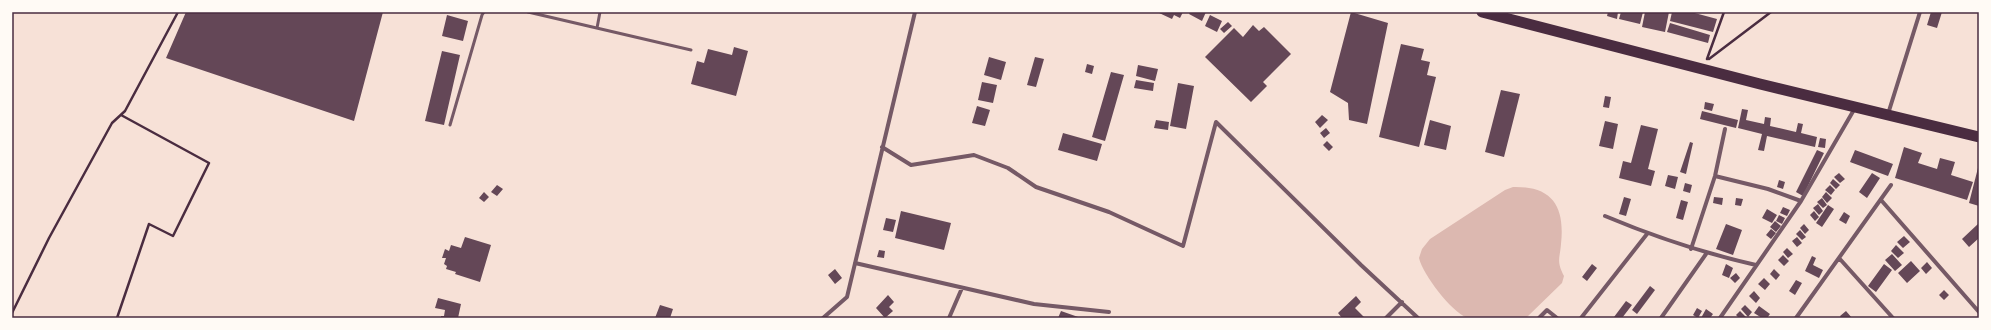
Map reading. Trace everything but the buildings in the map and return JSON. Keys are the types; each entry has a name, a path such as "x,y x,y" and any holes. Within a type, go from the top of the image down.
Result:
{"highway":[{"path":"1482,12 1760,84 1979,137"}],"street":[{"path":"823,318 847,297 915,12"},
{"path":"1888,114 1920,12"},
{"path":"1720,318 1801,201 1856,106"},
{"path":"882,147 911,165 974,155 1008,168 1036,187 1109,212 1147,231 1183,246 1216,122 1361,265 1418,318"},
{"path":"1691,248 1715,176 1725,129"},
{"path":"1715,176 1768,189 1801,201"},
{"path":"1796,318 1891,185"},
{"path":"1881,200 1979,312"},
{"path":"1605,216 1647,234 1706,254 1756,265"},
{"path":"1581,318 1647,234"},
{"path":"1661,318 1706,254"},
{"path":"1839,258 1893,318"},
{"path":"855,263 1034,304 1109,312"},
{"path":"949,318 962,288"},
{"path":"1386,318 1402,302"},
{"path":"1539,318 1547,310 1556,318"}],"lane":[{"path":"450,125 484,12"},
{"path":"528,12 691,50"},
{"path":"596,28 600,12"}],"path":[{"path":"12,313 49,238 112,122 120,115 131,99 178,12"},
{"path":"1724,12 1707,61 1771,12"},
{"path":"117,318 149,224 173,236 209,163 120,115"}],"shaded area":[{"path":"1513,187 1538,190 1554,201 1561,219 1562,231 1559,260 1564,276 1562,283 1526,318 1467,318 1453,308 1438,292 1426,274 1419,258 1422,249 1430,239 1505,190"}]}
